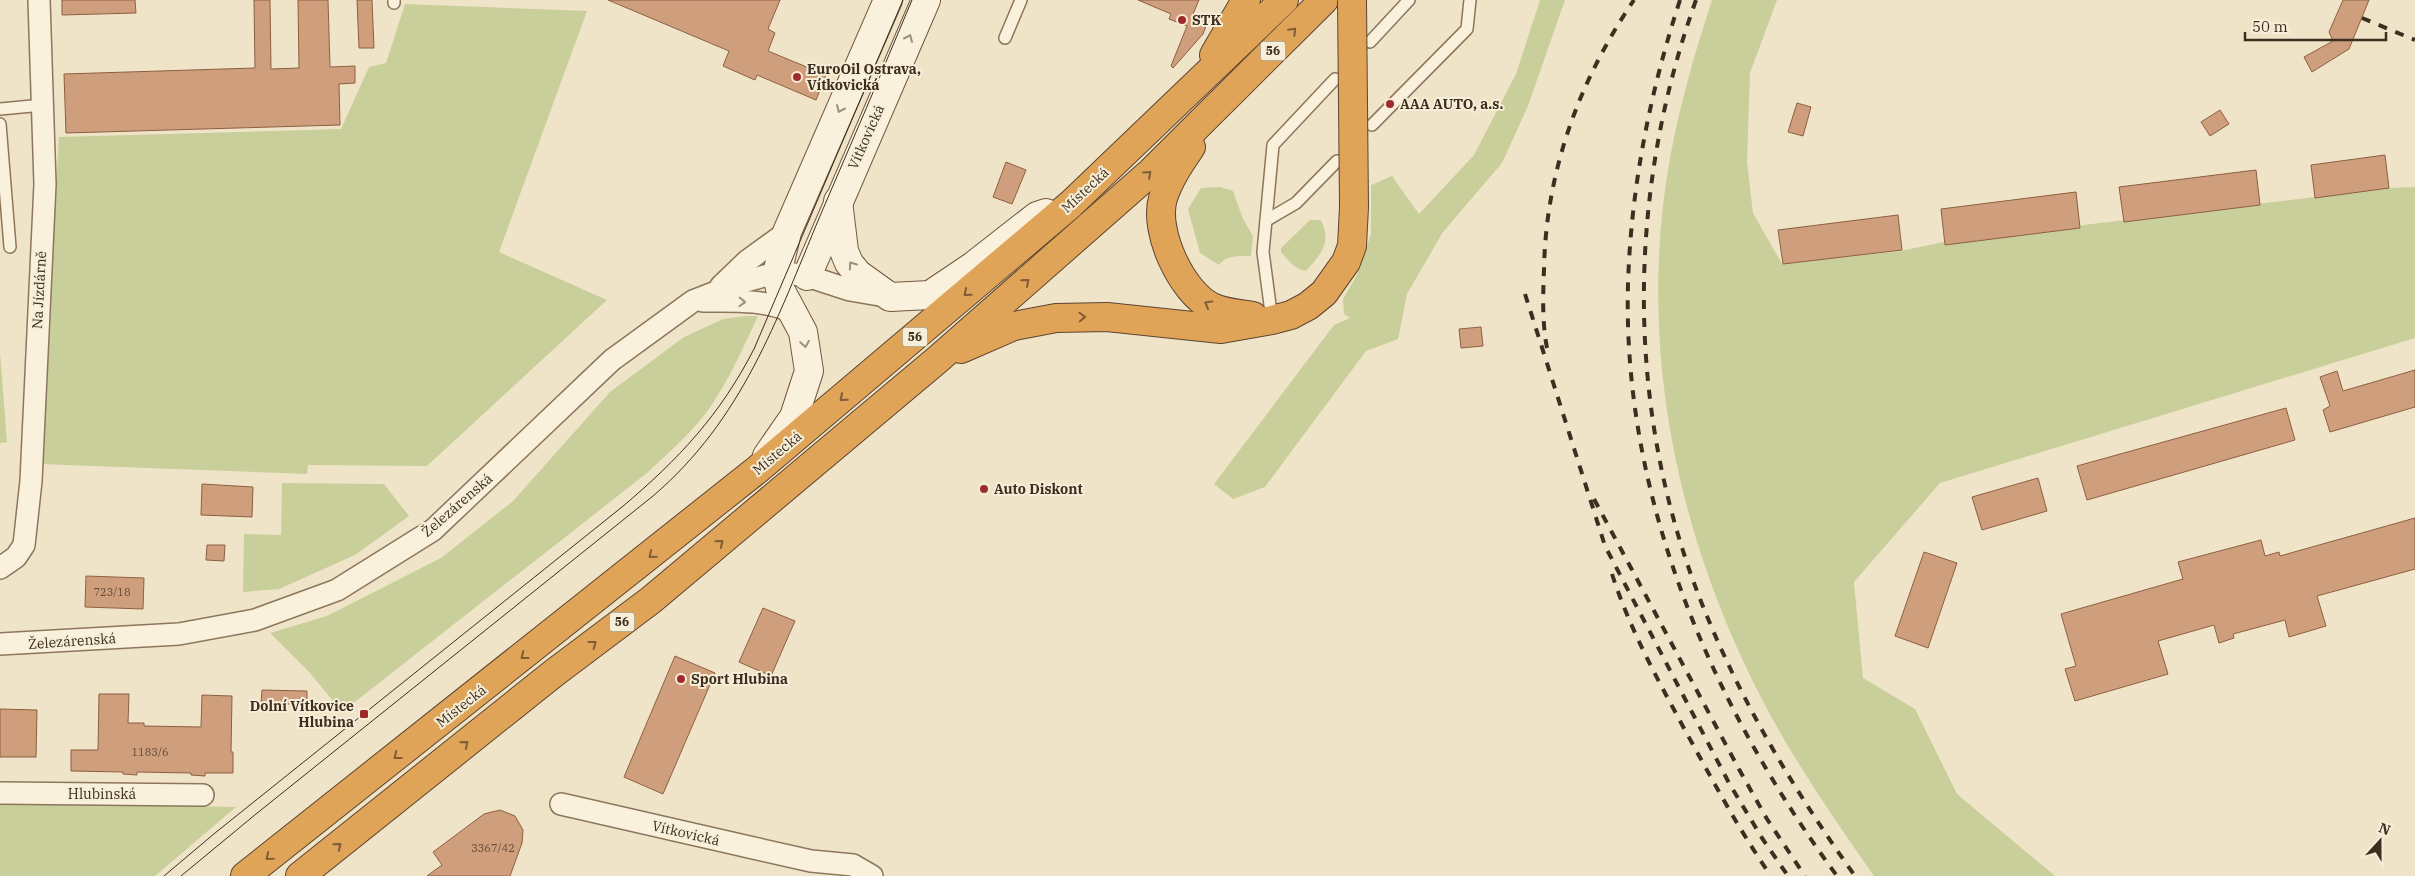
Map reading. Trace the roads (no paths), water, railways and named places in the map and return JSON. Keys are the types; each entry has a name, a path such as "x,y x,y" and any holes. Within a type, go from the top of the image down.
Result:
{"highway":[{"path":"1196,87 1246,0"},
{"name":"Místecká","path":"245,876 758,469 1071,204 1196,87 1284,0"},
{"name":"Místecká","path":"300,876 554,673 651,600 937,360 1151,172 1324,0"},
{"path":"937,360 1014,326 1056,318 1107,316 1221,329 1272,320 1308,306 1324,293 1337,278 1352,246 1354,207 1352,0"},
{"path":"1222,102 1174,173 1162,200 1166,242 1180,274 1196,297 1213,308 1272,320"}],"street":[{"name":"Na Jízdárně","path":"0,568 21,551 27,530 44,184 39,0"},
{"path":"758,469 794,417 809,371 803,332 780,289 776,274 787,232 888,0"},
{"name":"Vítkovická","path":"807,276 926,0"},
{"path":"838,201 844,251 849,263 858,274 890,297 930,296 1038,216 1071,204"},
{"path":"713,293 748,261 787,232"},
{"name":"Železárenská","path":"0,644 179,634 255,620 337,590 432,530 612,360 693,301 739,283 776,274 807,276 850,290 890,297"},
{"path":"693,301 756,302 782,307 792,312"},
{"name":"Hlubinská","path":"0,794 203,795"},
{"name":"Vítkovická","path":"561,804 811,860 853,865 872,876"},
{"name":"Vítkovická","path":"811,860 837,876"}],"lane":[{"path":"1005,38 1021,0"},
{"path":"1370,42 1409,0"},
{"path":"1372,126 1467,29 1470,0"},
{"path":"1272,320 1263,252 1273,145 1335,79"},
{"path":"0,109 43,105"},
{"path":"0,124 10,247"},
{"path":"1267,220 1296,203 1337,161"}],"tram line":[{"path":"164,876 622,507 662,471 697,435 727,395 754,349 903,0"},
{"path":"181,876 653,496 684,466 711,435 754,367 772,330 912,0"}],"railway":[{"path":"1547,348 1543,308 1546,233 1551,197 1559,162 1569,128 1597,62 1634,0"},
{"path":"1680,0 1651,105 1633,212 1628,284 1630,364 1641,443 1659,521 1683,596 1714,670 1751,742 1792,811 1837,876"},
{"path":"1696,0 1672,76 1656,154 1646,233 1644,312 1649,390 1661,469 1681,546 1724,655 1775,753 1813,815 1855,876"},
{"path":"2362,18 2415,40"},
{"path":"1525,294 1605,546 1729,783 1762,838 1788,876"},
{"path":"1594,499 1740,771 1767,819 1805,876"},
{"path":"1612,574 1627,615 1665,693 1727,805 1771,876"}],"place":[{"name":"STK","path":"1182,20"},
{"name":"EuroOil Ostrava, Vítkovická","path":"797,77"},
{"name":"AAA AUTO, a.s.","path":"1390,104"},
{"name":"Auto Diskont","path":"984,489"},
{"name":"Sport Hlubina","path":"681,679"},
{"name":"Dolní Vítkovice Hlubina","path":"364,714"}]}
